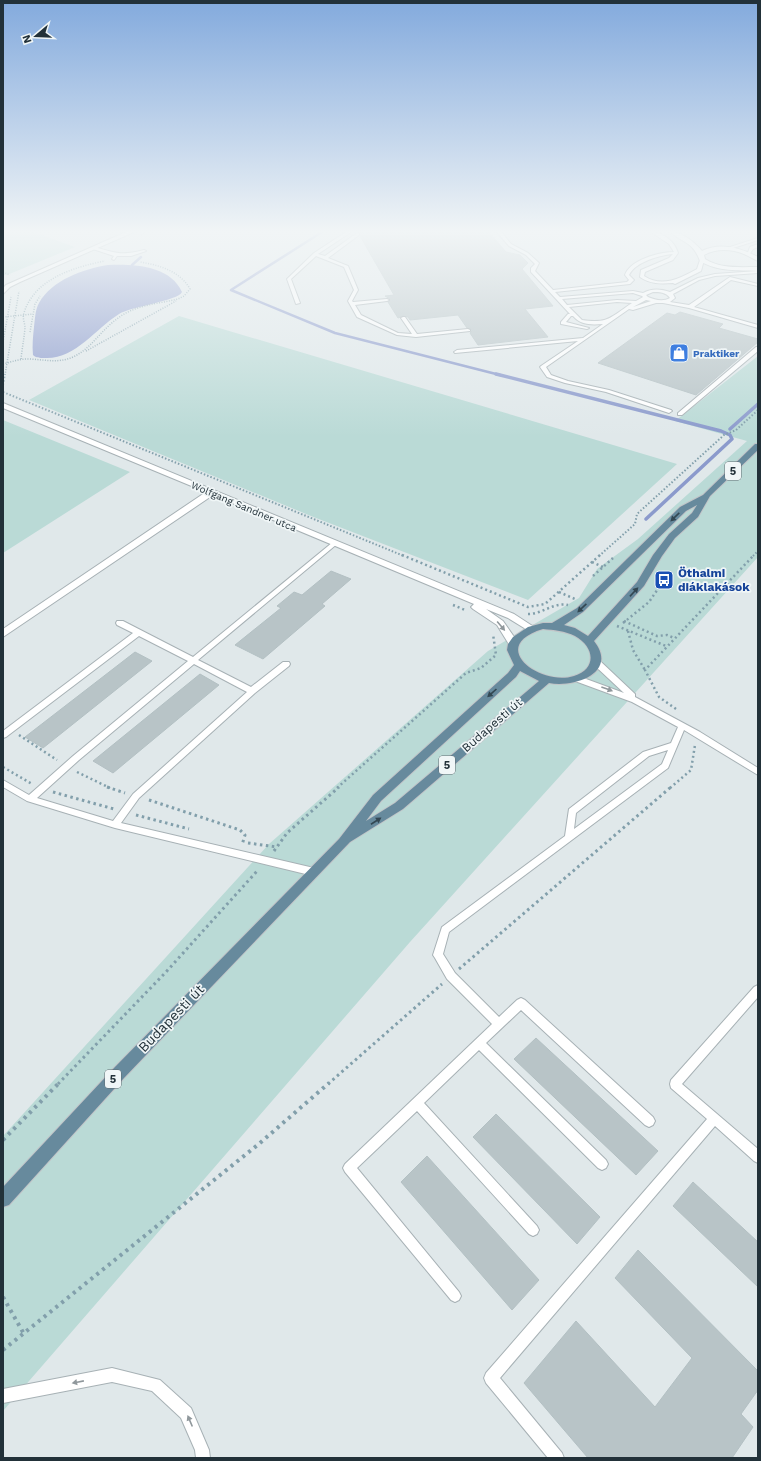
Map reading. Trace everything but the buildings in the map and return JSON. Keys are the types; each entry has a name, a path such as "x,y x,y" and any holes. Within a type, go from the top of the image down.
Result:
{"main road":[{"name":"5","path":"514,644 520,635 532,629 555,626 574,631 589,641 641,584 658,555 672,536 694,515 707,495 758,446"},
{"name":"5","path":"555,626 580,610 683,509 707,495"},
{"path":"514,644 513,655 519,665 530,674 546,680 562,682 578,678 590,672 596,662 595,651 589,641"},
{"name":"Budapesti út","path":"3,1199 119,1073 343,842 377,798 512,675 519,665"},
{"name":"Budapesti út","path":"343,842 398,806 546,680"}],"street":[{"name":"Wolfgang Sandner utca","path":"4,405 511,616 532,629"},
{"path":"3,634 212,492"},
{"name":"Wolfgang Sandner utca","path":"461,596 500,623 514,644"}],"lane":[{"path":"350,300 359,316 397,334 416,336 468,330"},
{"path":"352,304 385,300"},
{"path":"561,300 593,333"},
{"path":"638,300 624,312 543,367 549,376 567,382 607,391 669,411"},
{"path":"664,302 670,300"},
{"path":"680,300 690,307"},
{"path":"690,307 699,300"},
{"path":"566,306 617,301 635,302"},
{"path":"624,312 654,302 664,302 690,307 758,327"},
{"path":"574,315 570,316 563,323 587,328"},
{"path":"404,318 416,336"},
{"path":"580,320 594,323 609,322"},
{"path":"457,352 584,339"},
{"path":"680,414 758,348"},
{"path":"30,799 76,758 335,543"},
{"path":"120,623 252,691"},
{"path":"3,735 138,633"},
{"path":"596,662 635,700"},
{"path":"114,825 136,796 252,691 286,664"},
{"path":"578,678 635,700 697,734 758,772"},
{"path":"499,1024 451,976 438,955 445,930 665,766 670,756 672,744 682,726"},
{"path":"569,838 572,811 646,754 672,744"},
{"path":"3,783 30,799 114,825 314,872"},
{"path":"758,990 675,1084 758,1157"},
{"path":"455,1296 349,1168 522,1003 649,1121"},
{"path":"479,1043 602,1164"},
{"path":"417,1103 533,1230"},
{"path":"558,1458 491,1378 715,1118"},
{"path":"3,1396 112,1375 155,1385 186,1413 202,1450 203,1458"}],"path":[{"path":"3,342 8,316 8,300"},
{"path":"3,385 17,300"},
{"path":"21,359 25,325 23,315 31,300"},
{"path":"30,332 35,304 37,300"},
{"path":"83,352 117,318 131,310 173,300"},
{"path":"3,364 21,359 62,361 128,329 176,300"},
{"path":"3,317 33,314"},
{"path":"3,392 528,607 545,604 635,524 638,514 724,435 734,431 758,410"},
{"path":"645,670 666,646 758,551"},
{"path":"593,576 613,558"},
{"path":"592,562 603,567"},
{"path":"618,627 624,620 649,602 664,580"},
{"path":"559,592 574,598"},
{"path":"522,612 527,614 539,613 553,605 561,603 580,610"},
{"path":"624,620 657,636 667,635 674,638"},
{"path":"606,622 666,646"},
{"path":"628,631 634,650 659,697 682,713"},
{"path":"3,1140 166,972 267,861 287,833 466,674 481,668 496,655 492,634"},
{"path":"3,1350 260,1143 451,976 692,770 697,734"},
{"path":"3,1297 24,1334"}],"green space":[{"path":"179,316 677,464 528,600 311,516 29,400"},
{"path":"758,356 758,557 410,942 3,1411 3,1136 269,844 488,651 579,598 597,569 638,539 747,441 675,421"},
{"path":"3,420 130,472 3,553"}],"water":[{"path":"41,300 166,300 125,311 110,320 75,349 55,357 44,358 38,358 33,355 35,315"}],"waterway":[{"path":"256,300 335,333 500,375"},
{"path":"496,374 721,431 730,435 732,439 646,519"},
{"path":"730,429 758,404"}],"place":[{"name":"Praktiker","path":"679,353"},
{"name":"Öthalmi diáklakások","path":"664,580"}]}
